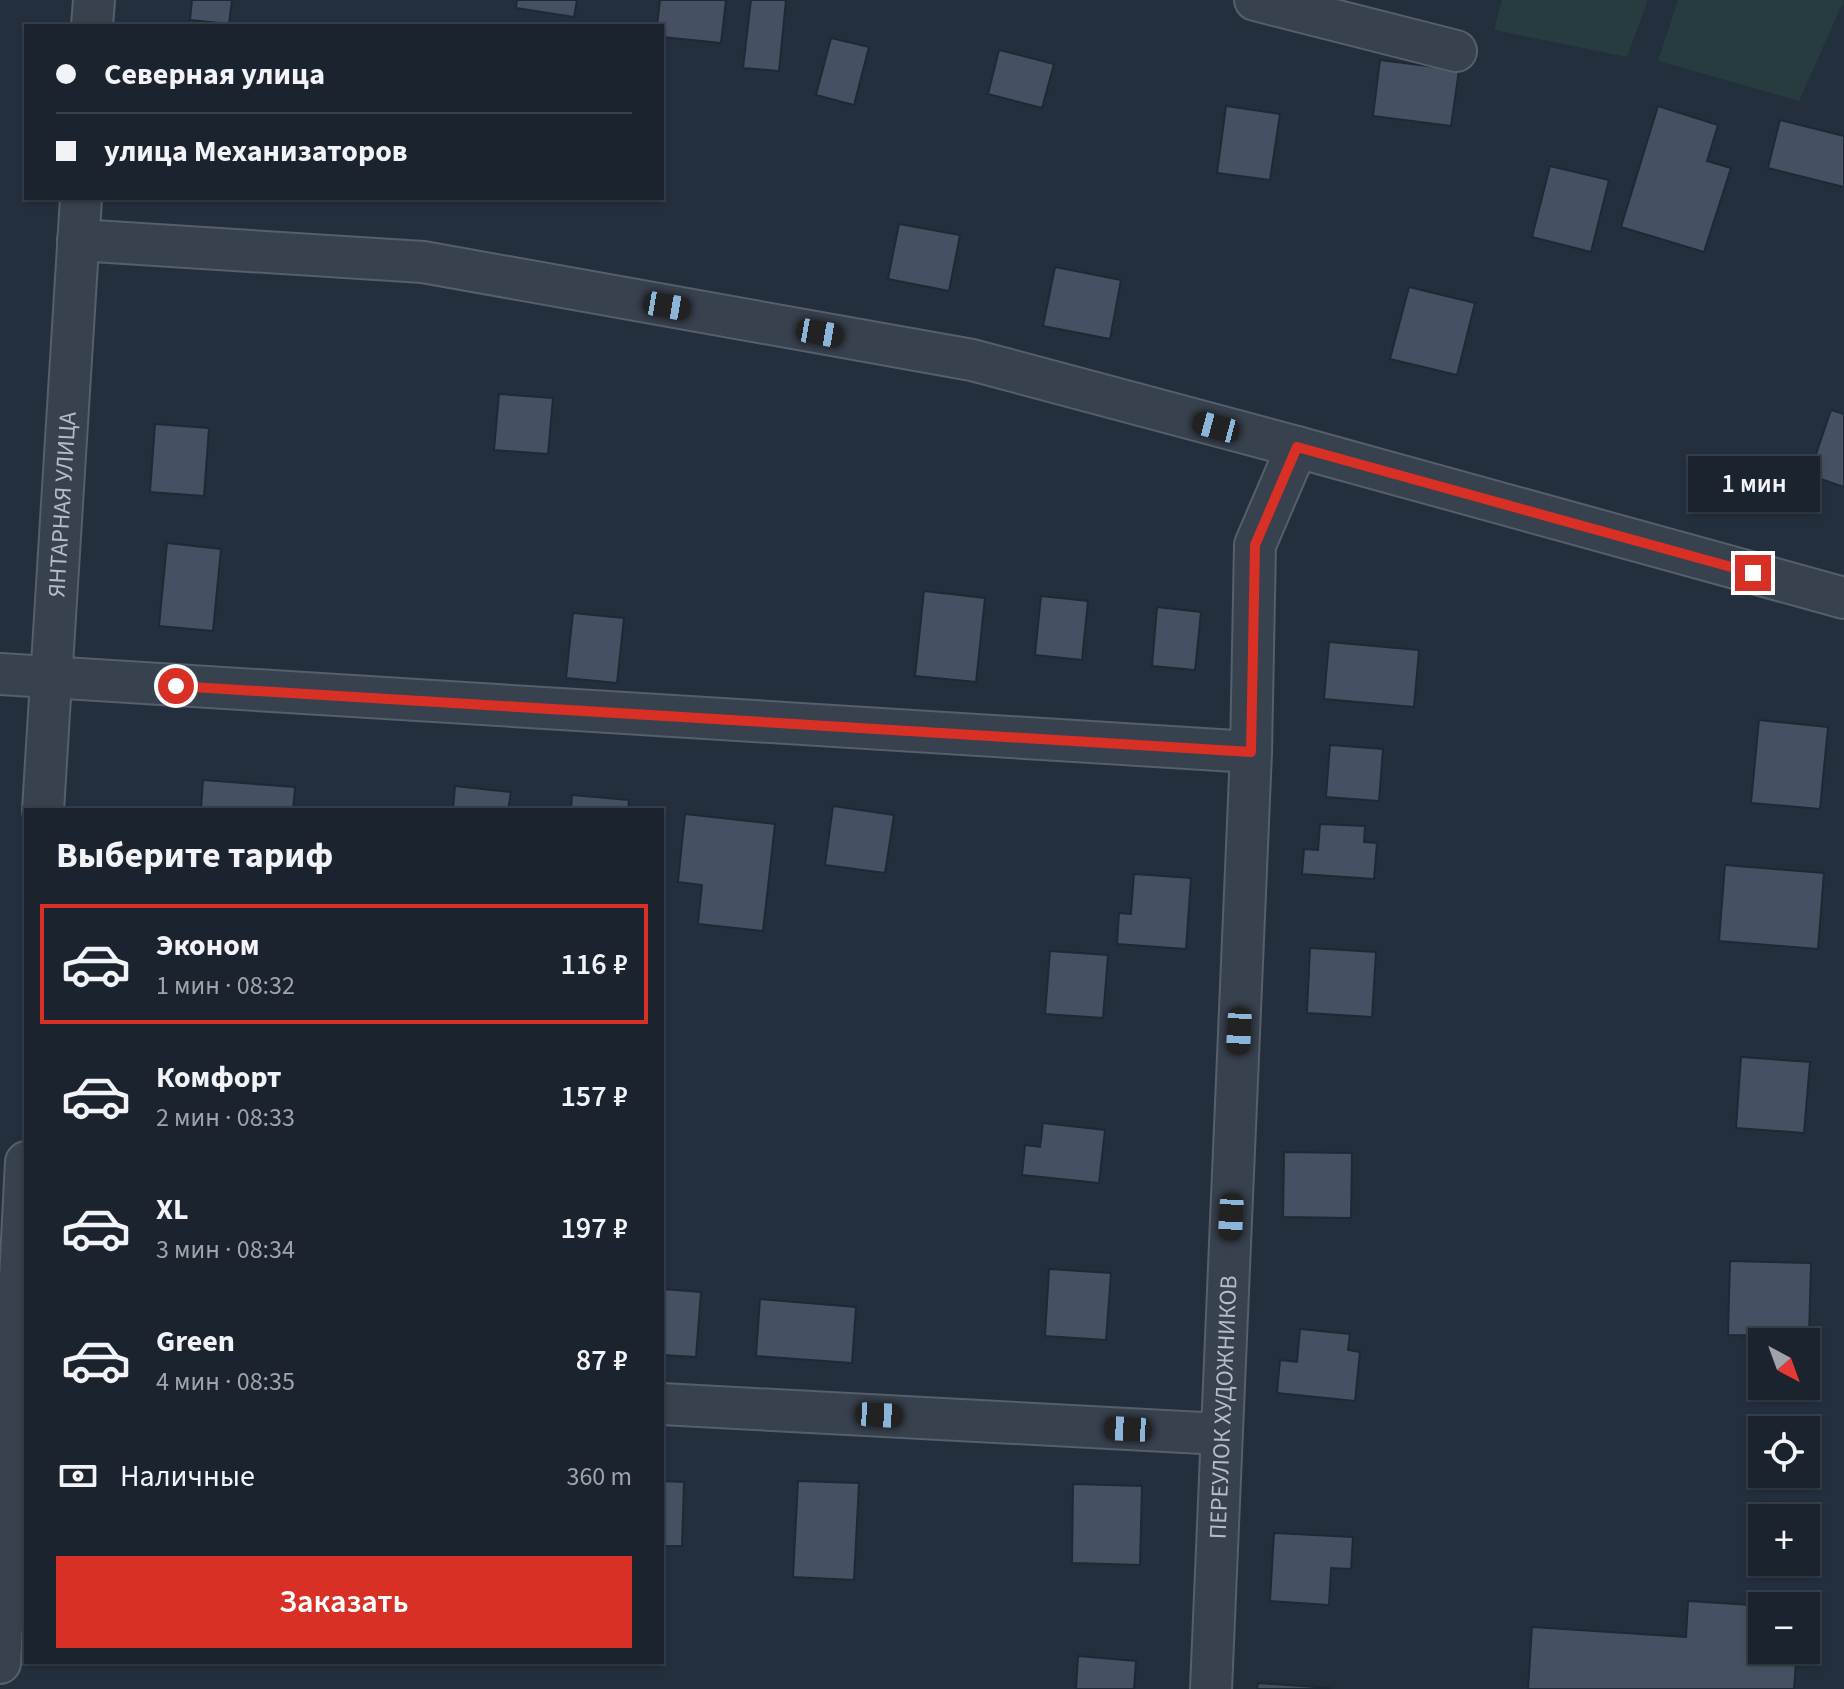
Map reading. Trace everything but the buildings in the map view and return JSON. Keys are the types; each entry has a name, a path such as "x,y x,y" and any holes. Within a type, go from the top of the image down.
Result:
{"street":[{"path":"92,24 94,0"},
{"path":"1255,0 1456,51"},
{"name":"ЯНТАРНАЯ УЛИЦА","path":"43,808 81,200"},
{"path":"78,240 423,262 972,360 1844,598"},
{"name":"ПЕРЕУЛОК ХУДОЖНИКОВ","path":"1211,1689 1251,752 1255,545 1297,447"},
{"path":"0,674 1251,752"},
{"path":"0,1663 24,1196"},
{"path":"664,1404 1221,1434"}],"green space":[{"path":"1502,0 1648,0 1627,57 1494,30"},
{"path":"1678,0 1844,0 1799,101 1658,61"}],"route":[{"path":"176,686 1251,752 1255,545 1297,447 1753,573"}]}
